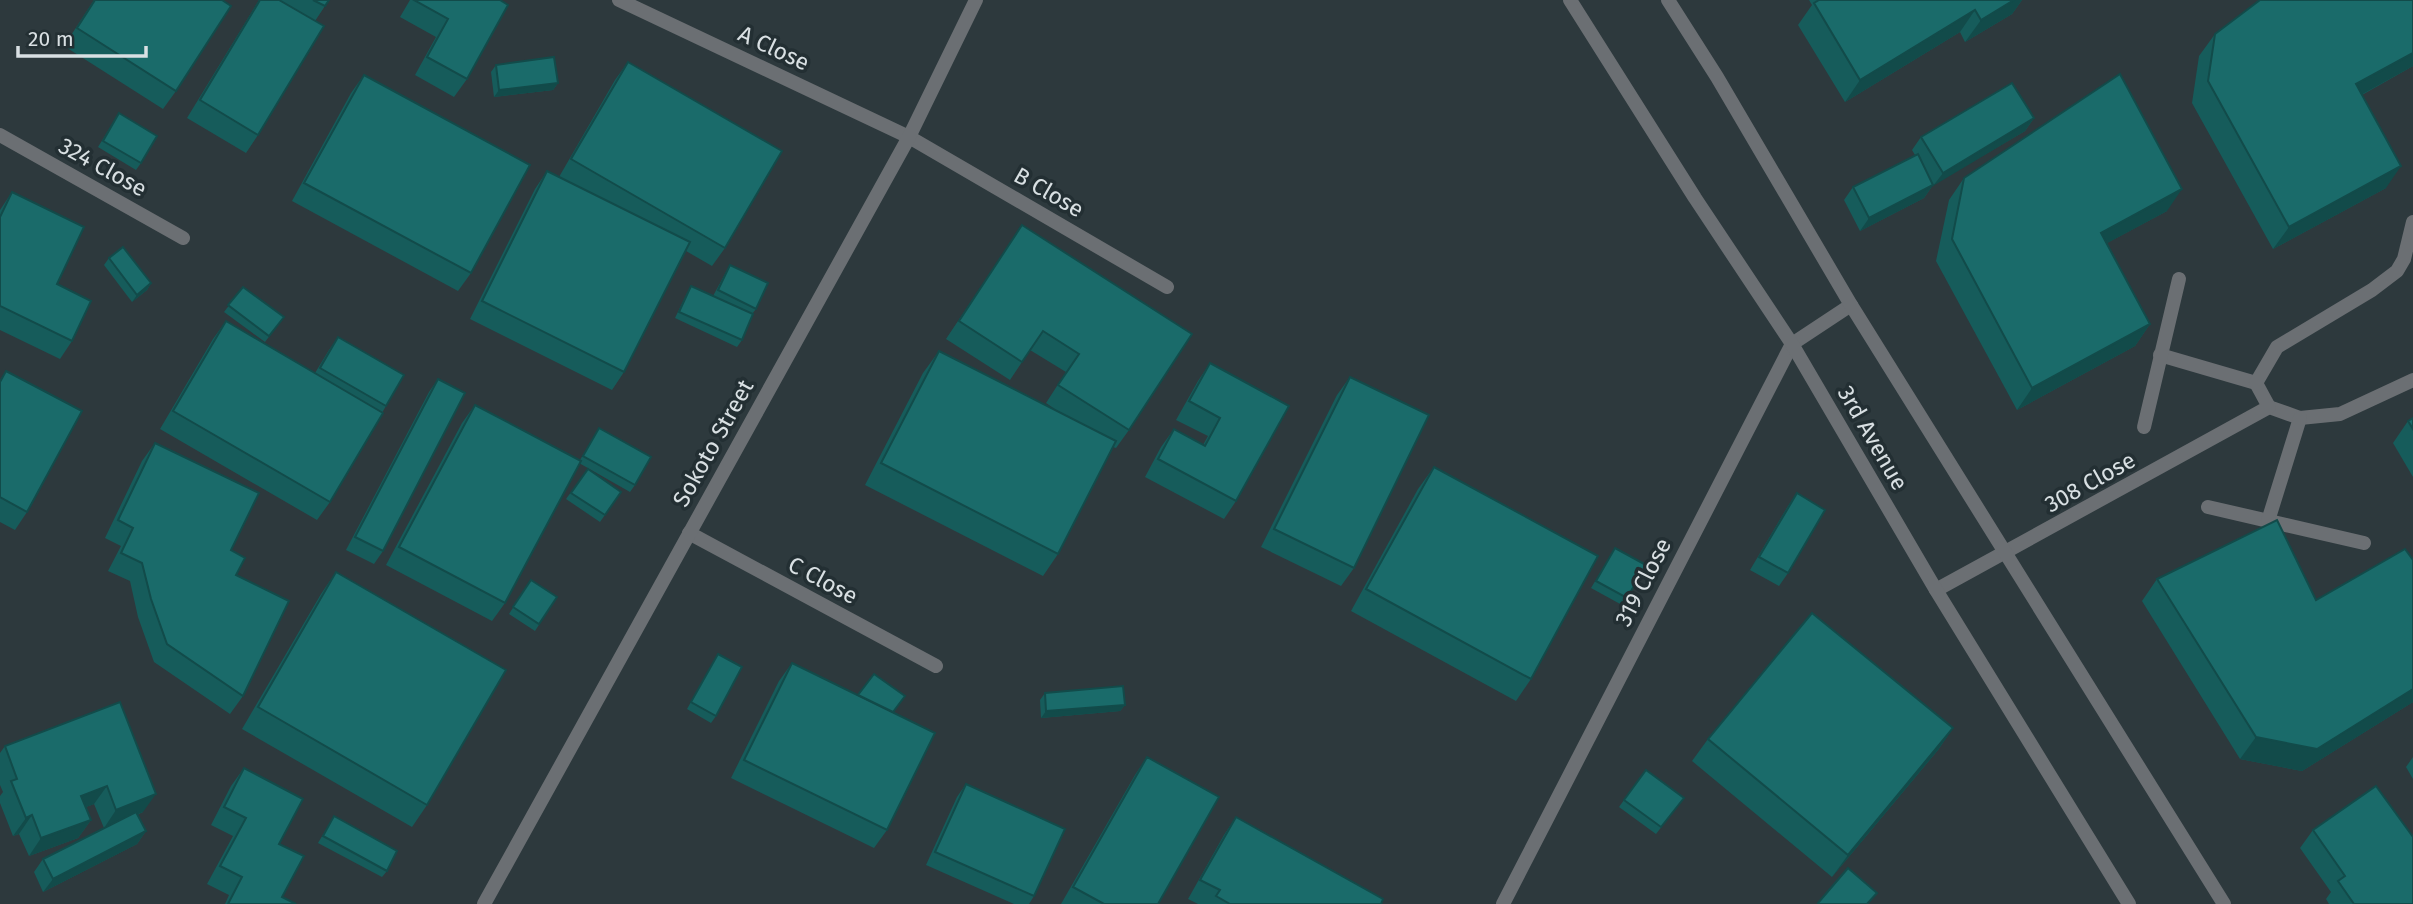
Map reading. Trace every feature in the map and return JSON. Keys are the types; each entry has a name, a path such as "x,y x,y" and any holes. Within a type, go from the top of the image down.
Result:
{"street":[{"name":"A Close","path":"619,0 909,137"},
{"name":"Sokoto Street","path":"484,904 909,137 976,0"},
{"name":"3rd Avenue","path":"1570,0 1695,198 1792,344 1936,590 2129,904"},
{"path":"1668,0 1717,77 1852,305 2224,904"},
{"name":"324 Close","path":"0,135 183,238"},
{"name":"B Close","path":"909,137 1167,287"},
{"path":"2256,383 2277,347 2372,290 2397,271 2404,259 2413,222"},
{"path":"2144,427 2179,279"},
{"name":"319 Close","path":"1503,904 1792,344 1852,305"},
{"path":"2160,355 2256,383 2269,408 2300,418 2340,414 2413,380"},
{"name":"308 Close","path":"1936,590 2269,408"},
{"path":"2268,521 2300,418"},
{"path":"2208,507 2364,543"},
{"name":"C Close","path":"689,533 936,666"}],"building":[{"path":"95,0 222,0 231,6 176,91 77,28"},
{"path":"260,0 279,0 324,26 258,135 200,100"},
{"path":"313,0 329,0 325,6"},
{"path":"414,0 500,0 508,5 467,79 427,57 448,19"},
{"path":"1819,0 2014,0 1981,20 1975,10 1860,80 1814,3"},
{"path":"2260,0 2413,0 2413,53 2356,84 2401,166 2289,227 2208,81 2215,34"},
{"path":"554,57 558,83 499,90 496,65"},
{"path":"628,62 782,151 725,248 571,159"},
{"path":"2120,74 2182,189 2101,233 2150,324 2032,388 1952,239 1964,178"},
{"path":"364,75 530,165 471,273 304,183"},
{"path":"2012,83 2034,118 1943,173 1921,137"},
{"path":"119,113 157,136 141,163 103,141"},
{"path":"1918,154 1933,185 1869,218 1853,187"},
{"path":"547,171 690,242 624,372 482,301"},
{"path":"12,192 84,227 57,284 91,301 72,341 0,306 0,217"},
{"path":"1022,225 1192,334 1129,430 1058,385 1079,354 1043,331 1022,362 959,321"},
{"path":"123,247 151,283 137,295 109,258"},
{"path":"730,265 768,283 756,309 718,290"},
{"path":"691,286 753,314 742,340 679,312"},
{"path":"243,287 284,317 269,336 228,305"},
{"path":"226,321 383,413 330,502 173,411"},
{"path":"338,337 404,375 386,406 320,368"},
{"path":"939,351 1116,441 1058,554 881,463"},
{"path":"1210,363 1289,406 1236,501 1158,459 1174,429 1205,446 1220,418 1189,401"},
{"path":"6,371 82,411 27,512 0,497 0,382"},
{"path":"1350,377 1429,415 1354,568 1274,529"},
{"path":"438,379 465,393 383,551 355,537"},
{"path":"475,405 581,461 505,603 399,547"},
{"path":"599,428 651,457 635,485 583,456"},
{"path":"155,443 259,493 231,550 245,558 236,575 289,601 243,696 167,644 142,563 121,553 133,528 118,520"},
{"path":"1434,467 1598,556 1531,679 1366,589"},
{"path":"588,469 621,492 605,515 571,493"},
{"path":"1797,493 1825,510 1788,573 1759,557"},
{"path":"2277,520 2316,600 2405,549 2413,560 2413,689 2317,749 2256,737 2157,579"},
{"path":"1615,548 1646,565 1627,598 1596,581"},
{"path":"336,572 506,670 427,805 258,707"},
{"path":"531,580 557,597 539,624 513,607"},
{"path":"1812,613 1953,728 1848,855 1708,739"},
{"path":"718,654 742,667 716,716 691,702"},
{"path":"792,663 935,733 887,830 744,760"},
{"path":"874,674 905,696 893,712 858,695"},
{"path":"1123,686 1125,705 1046,711 1045,693"},
{"path":"120,702 156,794 116,810 107,786 81,796 91,820 41,838 32,815 26,818 11,781 17,779 5,746"},
{"path":"1147,757 1219,797 1158,904 1104,904 1073,887"},
{"path":"244,768 303,799 279,844 304,856 282,897 296,904 228,904 242,877 220,866 246,818 224,807"},
{"path":"1646,770 1684,798 1661,827 1624,800"},
{"path":"966,784 1065,829 1034,896 935,852"},
{"path":"2376,786 2413,837 2413,904 2354,904 2338,881 2345,876 2313,830"},
{"path":"136,812 146,831 53,879 43,859"},
{"path":"334,816 397,851 387,871 323,836"},
{"path":"1236,817 1383,899 1381,904 1230,904 1216,896 1220,890 1200,880"},
{"path":"1848,868 1877,893 1867,904 1819,904 1818,903"}]}
